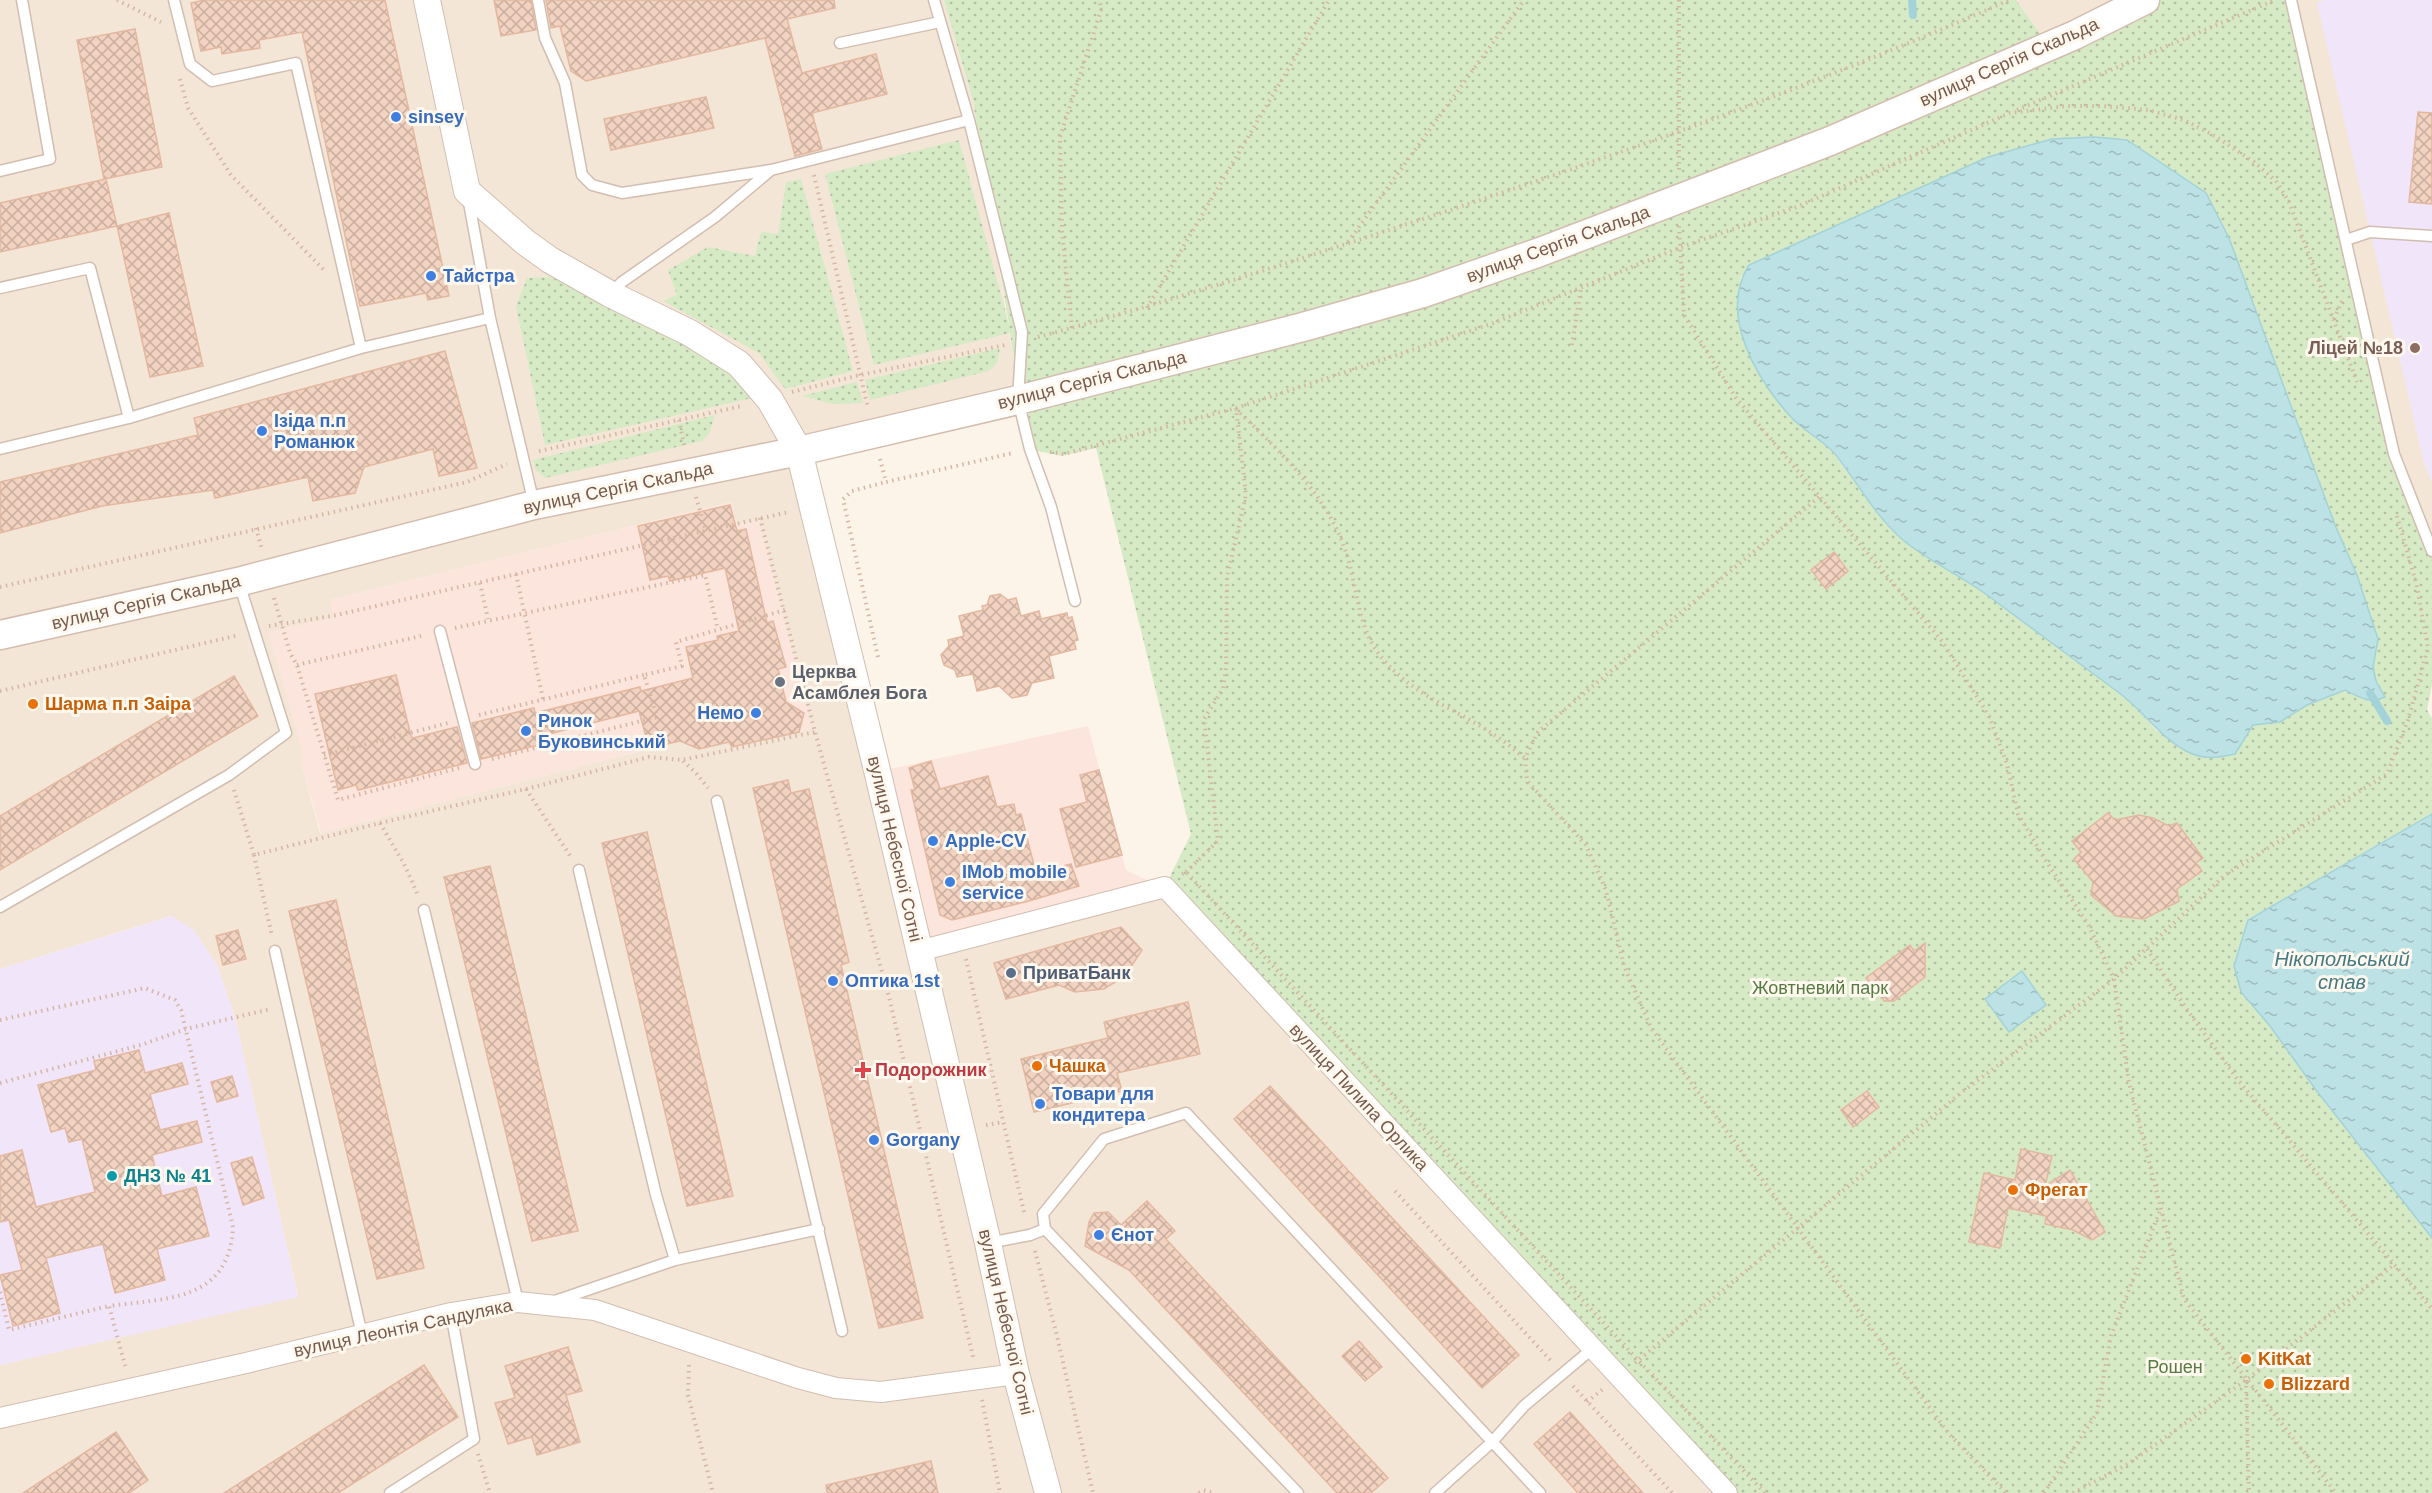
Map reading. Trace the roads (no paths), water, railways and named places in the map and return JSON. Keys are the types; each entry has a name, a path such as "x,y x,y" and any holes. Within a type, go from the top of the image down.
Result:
{"main road":[{"name":"вулиця Сергія Скальда","path":"0,635 238,582 534,505 799,451 1018,400 1291,330 1423,293 1540,252 1830,141 2074,35 2145,0"}],"street":[{"path":"427,0 467,191"},
{"name":"вулиця Небесної Сотні","path":"467,191 550,261 610,294 690,333 739,364 770,400 799,451 988,1243 1016,1374 1048,1493"},
{"name":"вулиця Пилипа Орлика","path":"919,951 1165,887 1727,1493"},
{"name":"вулиця Леонтія Сандуляка","path":"0,1418 246,1363 451,1313 518,1302 595,1310 798,1378 836,1388 881,1392 1016,1374"}],"lane":[{"path":"0,171 50,159 22,0"},
{"path":"174,0 190,64 212,81 296,63 361,348"},
{"path":"538,0 545,38 565,83 582,175 592,185 622,193 771,170 969,120"},
{"path":"934,0 969,120 1022,332 1018,400 1030,449 1051,507 1075,601"},
{"path":"2291,0 2394,454 2432,551"},
{"path":"840,43 940,22"},
{"path":"610,294 622,282 715,218 771,170"},
{"path":"467,191 490,318 534,505"},
{"path":"2346,240 2370,232 2432,236"},
{"path":"0,288 90,268 129,418"},
{"path":"0,449 129,418 361,348 490,318"},
{"path":"0,908 229,775 286,733 238,582"},
{"path":"440,631 476,764"},
{"path":"717,801 843,1331"},
{"path":"579,870 656,1195 675,1260"},
{"path":"424,910 518,1302"},
{"path":"275,951 362,1335"},
{"path":"1298,1493 1045,1229 1043,1214 1104,1139 1186,1113 1540,1493"},
{"path":"546,1304 675,1260 819,1229"},
{"path":"988,1243 1030,1235 1045,1229"},
{"path":"390,1493 474,1439 451,1313"},
{"path":"1436,1493 1492,1442 1524,1406 1592,1349"}],"water":[{"path":"2094,137 2127,140 2206,193 2229,238 2335,525 2357,575 2378,639 2373,667 2376,681 2385,697 2369,700 2345,690 2307,705 2280,722 2253,725 2235,754 2204,757 2192,754 2176,745 2118,692 1983,592 1903,540 1875,510 1835,454 1795,421 1777,401 1754,364 1739,324 1740,284 1749,265 1988,157 2052,139"},
{"name":"Нікопольський став","path":"2432,814 2432,1238 2316,1090 2270,1026 2241,992 2234,966 2248,920"},
{"path":"2022,971 2046,1005 2009,1032 1985,999"}],"waterway":[{"path":"1912,0 1913,15"},
{"path":"2370,693 2387,721"}],"place":[{"name":"sinsey","path":"396,117"},
{"name":"Тайстра","path":"431,276"},
{"name":"Ліцей №18","path":"2415,348"},
{"name":"Ізіда п.п Романюк","path":"262,431"},
{"name":"Церква Асамблея Бога","path":"780,682"},
{"name":"Шарма п.п Заіра","path":"33,704"},
{"name":"Немо","path":"756,713"},
{"name":"Ринок Буковинський","path":"526,731"},
{"name":"Apple-CV","path":"933,841"},
{"name":"IMob mobile service","path":"950,882"},
{"name":"ПриватБанк","path":"1011,973"},
{"name":"Оптика 1st","path":"833,981"},
{"name":"Чашка","path":"1037,1066"},
{"name":"Подорожник","path":"863,1070"},
{"name":"Товари для кондитера","path":"1040,1104"},
{"name":"Gorgany","path":"874,1140"},
{"name":"ДНЗ № 41","path":"112,1176"},
{"name":"Фрегат","path":"2013,1190"},
{"name":"Єнот","path":"1099,1235"},
{"name":"KitKat","path":"2246,1359"},
{"name":"Blizzard","path":"2269,1384"}],"park label":[{"name":"Жовтневий парк","path":"1820,988"},
{"name":"Рошен","path":"2175,1367"}]}
